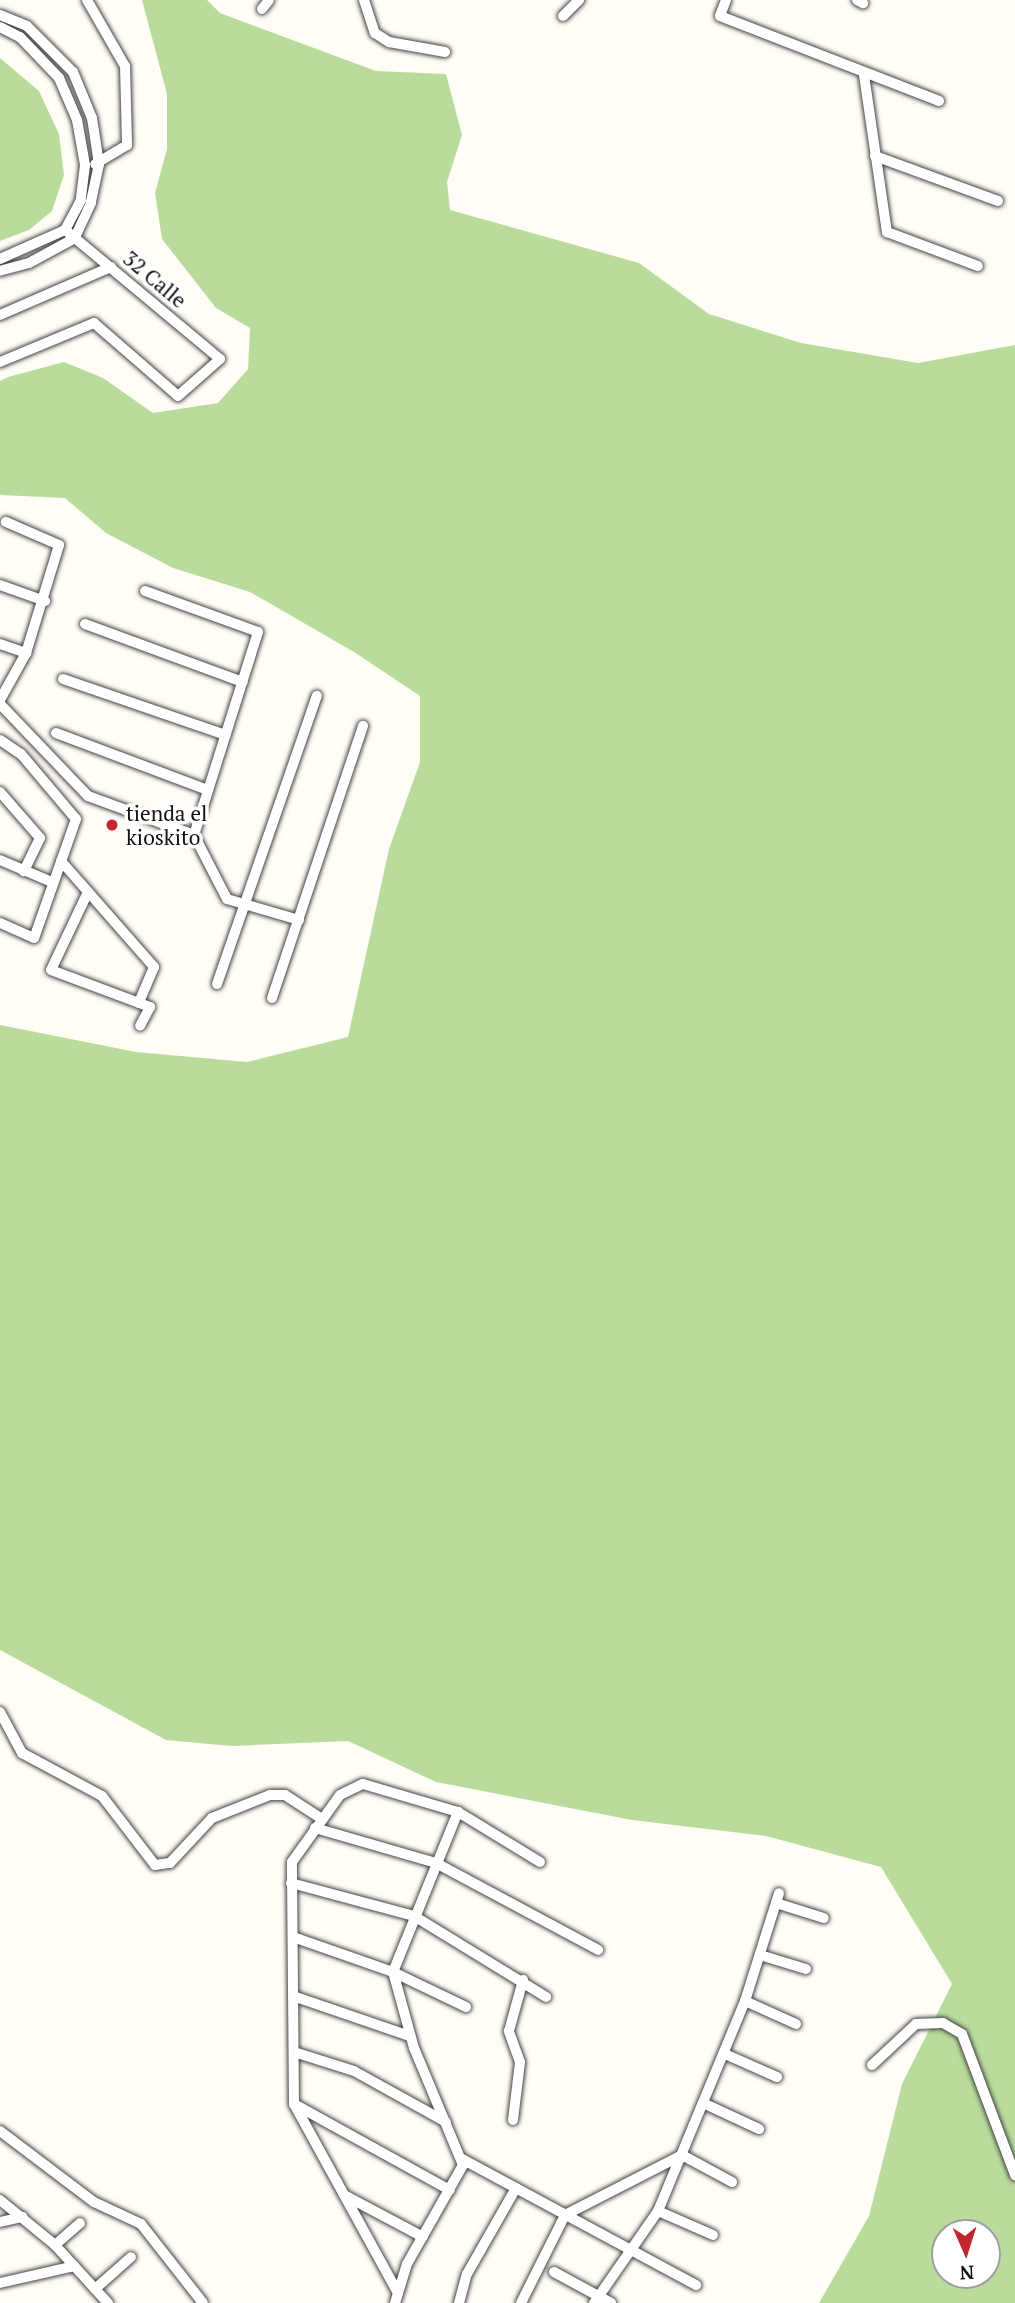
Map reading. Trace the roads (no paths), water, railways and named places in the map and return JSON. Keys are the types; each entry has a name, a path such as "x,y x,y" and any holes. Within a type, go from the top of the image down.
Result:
{"street":[{"path":"85,164 99,164 124,150 125,63 87,0"},
{"path":"364,0 376,33 388,42 445,52"},
{"path":"563,16 579,0"},
{"path":"726,0 720,16 864,75 939,101"},
{"path":"0,15 27,26 73,72 92,118 99,164 91,203 75,238 29,263 0,271"},
{"path":"0,27 20,37 60,78 77,120 85,164 81,200 65,230 0,259"},
{"path":"864,75 887,232 978,265"},
{"path":"875,156 998,201"},
{"name":"32 Calle","path":"0,362 94,323 178,396 220,359 65,230"},
{"path":"0,315 111,267"},
{"path":"6,522 59,545 45,601 26,653 0,702 88,796 194,835 227,899 299,920"},
{"path":"0,585 45,601"},
{"path":"145,591 258,632 194,835"},
{"path":"85,624 243,682"},
{"path":"0,644 26,653"},
{"path":"63,679 226,735"},
{"path":"217,984 317,696"},
{"path":"272,998 363,726"},
{"path":"56,733 208,790"},
{"path":"0,740 21,754 76,819 34,937 1,925"},
{"path":"0,792 40,838 24,871"},
{"path":"0,860 52,882"},
{"path":"61,861 154,967 139,1003"},
{"path":"88,892 51,970 150,1007 140,1026"},
{"path":"0,1712 22,1754 103,1796 155,1865 170,1863 205,1822 270,1795 285,1795 319,1823 436,1863 598,1950"},
{"path":"396,2298 294,2104 292,1862 340,1795 363,1784 458,1812 540,1862"},
{"path":"458,1812 393,1972 410,2036 462,2159 696,2285"},
{"path":"291,1883 414,1916 523,1980 546,1997"},
{"path":"596,2300 658,2211 745,2001 778,1898 824,1918"},
{"path":"293,1937 393,1972 466,2007"},
{"path":"760,1955 806,1969"},
{"path":"513,2120 520,2062 508,2038 523,1980"},
{"path":"293,1996 410,2036"},
{"path":"745,2001 796,2024"},
{"path":"872,2065 916,2024 943,2023 962,2034 1015,2175"},
{"path":"294,2052 354,2071 446,2122"},
{"path":"725,2053 777,2077"},
{"path":"703,2103 759,2129"},
{"path":"294,2104 450,2190"},
{"path":"0,2131 94,2202 141,2224 203,2303"},
{"path":"682,2155 732,2182"},
{"path":"521,2303 565,2215 682,2155"},
{"path":"396,2298 424,2237 450,2190 462,2159"},
{"path":"459,2303 467,2274 516,2188"},
{"path":"344,2195 424,2237"},
{"path":"0,2200 55,2245 108,2303"},
{"path":"658,2211 713,2235"},
{"path":"0,2222 22,2217"},
{"path":"55,2245 80,2223"},
{"path":"95,2289 131,2257"},
{"path":"0,2284 74,2266"},
{"path":"554,2272 596,2300 611,2303"}],"place":[{"name":"tienda el kioskito","path":"112,825"}]}
